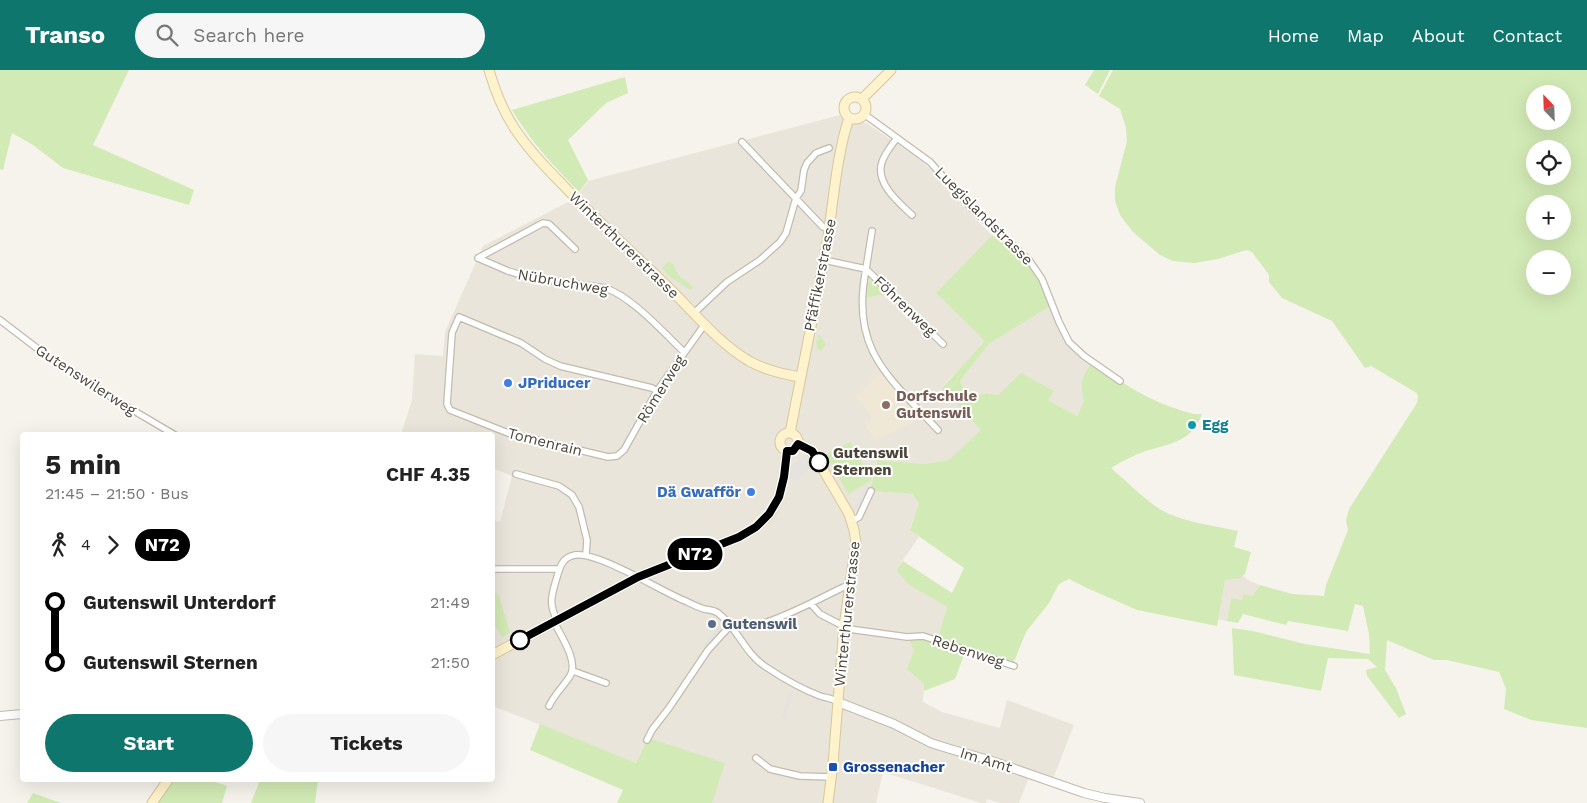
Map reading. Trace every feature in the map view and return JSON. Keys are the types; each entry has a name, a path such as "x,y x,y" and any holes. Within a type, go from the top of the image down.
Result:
{"main road":[{"name":"Winterthurerstrasse","path":"489,70 503,108 516,130 534,154 586,209 680,298 723,342 748,361 767,370 800,376"},
{"name":"Pfäffikerstrasse","path":"790,433 824,260 840,156 850,118 844,111 845,102 853,96 862,99 888,73"},
{"path":"850,118 860,118 864,114 866,106 862,99"},
{"path":"790,433 796,437 798,444 793,451 787,451 781,448 779,441 783,434 790,433"},
{"name":"Winterthurerstrasse","path":"798,444 814,454 844,505 852,521 856,543 851,585 842,625 838,702 828,803"},
{"path":"495,653 638,577 739,537 756,527 769,514 779,497 787,451"},
{"path":"152,803 167,782"}],"street":[{"name":"Luegislandstrasse","path":"864,114 930,162 978,215 1029,260 1042,279 1058,322 1069,342 1084,356 1120,381"},
{"path":"897,138 882,160 881,177 894,197 912,214"},
{"path":"742,142 823,227 829,230"},
{"path":"694,313 726,282 760,260 780,242 786,233 796,198 801,191 807,163 816,153 829,148"},
{"name":"Nübruchweg","path":"575,249 549,224 543,223 478,258 508,272 523,276 613,290 628,299 684,352"},
{"path":"872,232 862,293 864,325 875,357 891,380 938,430"},
{"path":"824,260 866,269"},
{"name":"Föhrenweg","path":"866,269 943,344"},
{"name":"Tomenrain","path":"618,455 608,457 508,433 450,410 447,404 452,333 459,318 521,343 545,359 560,366 652,388 657,391"},
{"name":"Gutenswilerweg","path":"0,320 38,349 121,403 170,432"},
{"name":"Römerweg","path":"618,455 624,450 657,391 704,324"},
{"path":"516,474 559,486 572,495 579,507 587,540 586,555"},
{"path":"852,521 859,517 871,491"},
{"path":"549,706 573,671 572,661 555,621 551,604 562,562 568,557 575,555 586,555 638,577 681,600 717,612 724,618 746,648 767,668 821,696 838,702"},
{"path":"495,569 559,569"},
{"path":"647,740 708,650 730,626 760,624 811,604 841,588 851,585"},
{"name":"Rebenweg","path":"811,604 820,614 849,629 907,637 923,636 1014,666"},
{"path":"573,671 606,683"},
{"name":"Im Amt","path":"838,702 894,724 930,743 989,760 1084,793 1140,803"},
{"path":"0,716 20,714"},
{"path":"756,758 770,769 800,776 831,777"}],"shaded area":[{"path":"840,115 868,124 922,161 970,214 992,235 936,293 986,341 942,387 982,430 950,460 924,464 877,460 870,491 912,494 919,503 910,529 919,537 896,570 909,585 947,607 938,637 914,651 924,684 923,702 942,712 1000,728 1007,700 1074,725 1053,779 1031,772 1019,803 1000,803 987,799 986,803 981,803 883,772 876,803 711,803 647,740 636,763 495,707 495,521 500,522 512,476 495,469 495,432 402,431 412,400 415,354 443,356 445,332 483,246 576,198 588,181"},
{"path":"1052,305 1064,333 1092,362 1084,401 1077,416 1048,400 1053,391 998,395 986,393 973,397 966,394 960,381 989,344"},
{"name":"Dorfschule Gutenswil","path":"881,373 921,416 916,421 875,440 865,426 871,421 869,412 856,397"},
{"path":"804,455 814,465 794,482 789,476 791,466"},
{"path":"865,488 871,491 861,509 855,506"},
{"path":"1243,576 1260,585 1252,596 1242,600 1231,598 1227,621 1217,619 1225,579"},
{"path":"719,627 723,628 707,646 702,646"},
{"path":"789,690 793,691 786,719 781,718"}],"green space":[{"path":"0,70 129,70 93,145 194,190 189,205 63,168 33,145 12,133 3,170 0,169"},
{"path":"1094,70 1110,70 1098,94 1085,85"},
{"path":"1113,70 1587,70 1587,728 1531,720 1504,709 1506,689 1499,672 1447,660 1434,660 1387,640 1385,670 1396,688 1406,714 1399,718 1367,676 1366,670 1377,667 1368,659 1328,658 1321,691 1234,675 1232,628 1253,631 1305,644 1370,654 1369,634 1363,606 1355,604 1348,631 1288,621 1286,625 1243,614 1238,623 1227,621 1231,598 1242,600 1244,594 1252,596 1260,585 1292,594 1324,596 1326,585 1348,530 1346,520 1349,509 1417,403 1418,395 1371,366 1365,368 1332,321 1282,298 1269,282 1269,275 1252,252 1246,250 1218,259 1194,263 1173,261 1160,255 1133,232 1120,215 1115,201 1115,187 1127,141 1126,128 1120,109 1099,96"},
{"path":"625,77 628,93 606,103 568,140 588,180 579,192 551,163 512,110"},
{"path":"992,235 1028,265 1042,283 1052,305 989,344 960,381 966,394 973,397 986,393 998,395 1021,373 1054,391 1048,400 1077,416 1084,401 1082,380 1092,362 1149,398 1186,412 1202,414 1198,423 1180,440 1137,454 1111,468 1147,499 1169,514 1194,522 1238,531 1234,547 1251,552 1245,574 1240,578 1225,580 1217,626 1137,610 1069,579 1059,584 1049,603 1026,632 1013,664 965,652 955,679 924,691 924,684 907,669 914,651 909,639 938,637 947,607 909,585 896,570 903,561 952,593 964,568 910,530 919,503 912,494 870,491 877,460 924,464 949,460 981,430 942,388 985,341 936,293"},
{"path":"669,261 674,265 679,276 693,287 690,290 669,276 662,268"},
{"path":"871,280 886,292 865,298 867,283"},
{"path":"820,335 825,346 820,351 817,348 816,341 819,338 817,336"},
{"path":"850,442 872,480 848,494 826,455"},
{"path":"495,594 499,595 510,633 502,637 495,625"},
{"path":"540,724 636,763 647,740 652,739 725,763 712,803 617,803 623,790 530,750"},
{"path":"171,782 216,782 227,786 222,803 156,803"},
{"path":"259,782 318,782 315,803 251,803"},
{"path":"33,793 61,803 27,803"}],"bus line":[{"name":"N72","path":"520,640 638,577 739,537 756,527 769,514 779,497 787,451 793,451 798,444 812,451 819,462"}],"place":[{"name":"JPriducer","path":"508,383"},
{"name":"Dorfschule Gutenswil","path":"886,405"},
{"name":"Egg","path":"1192,425"},
{"name":"Gutenswil Sternen","path":"819,462"},
{"name":"Dä Gwafför","path":"751,492"},
{"name":"Gutenswil","path":"712,624"},
{"name":"Grossenacher","path":"833,767"}]}
